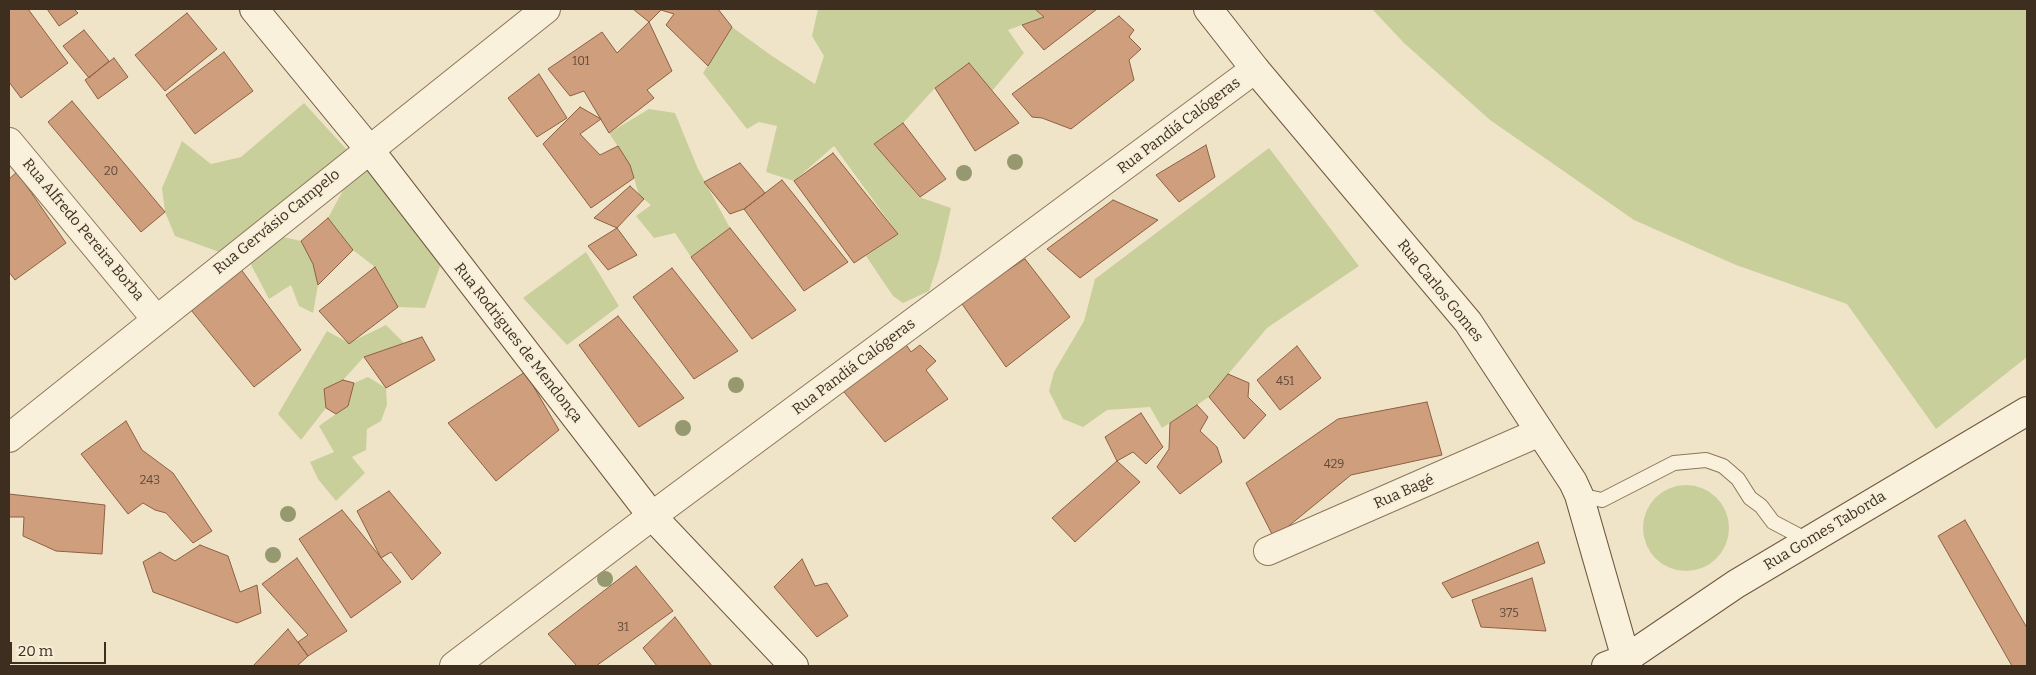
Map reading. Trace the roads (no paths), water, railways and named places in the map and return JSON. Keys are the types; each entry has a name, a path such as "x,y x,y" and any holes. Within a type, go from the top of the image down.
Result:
{"street":[{"name":"Rua Rodrigues de Mendonça","path":"254,9 369,149 652,516 794,666"},
{"name":"Rua Gervásio Campelo","path":"9,438 546,9"},
{"name":"Rua Carlos Gomes","path":"1208,9 1468,322 1540,432 1579,495 1620,663"},
{"name":"Rua Pandiá Calógeras","path":"454,666 652,516 1256,69"},
{"name":"Rua Alfredo Pereira Borba","path":"9,142 156,319"},
{"name":"Rua Gomes Taborda","path":"1620,663 1736,584 2027,410"},
{"name":"Rua Bagé","path":"1268,551 1540,432"}],"lane":[{"path":"1579,495 1602,500 1674,463 1706,460 1723,466 1738,479 1750,498 1762,506 1774,522 1809,541"}]}
